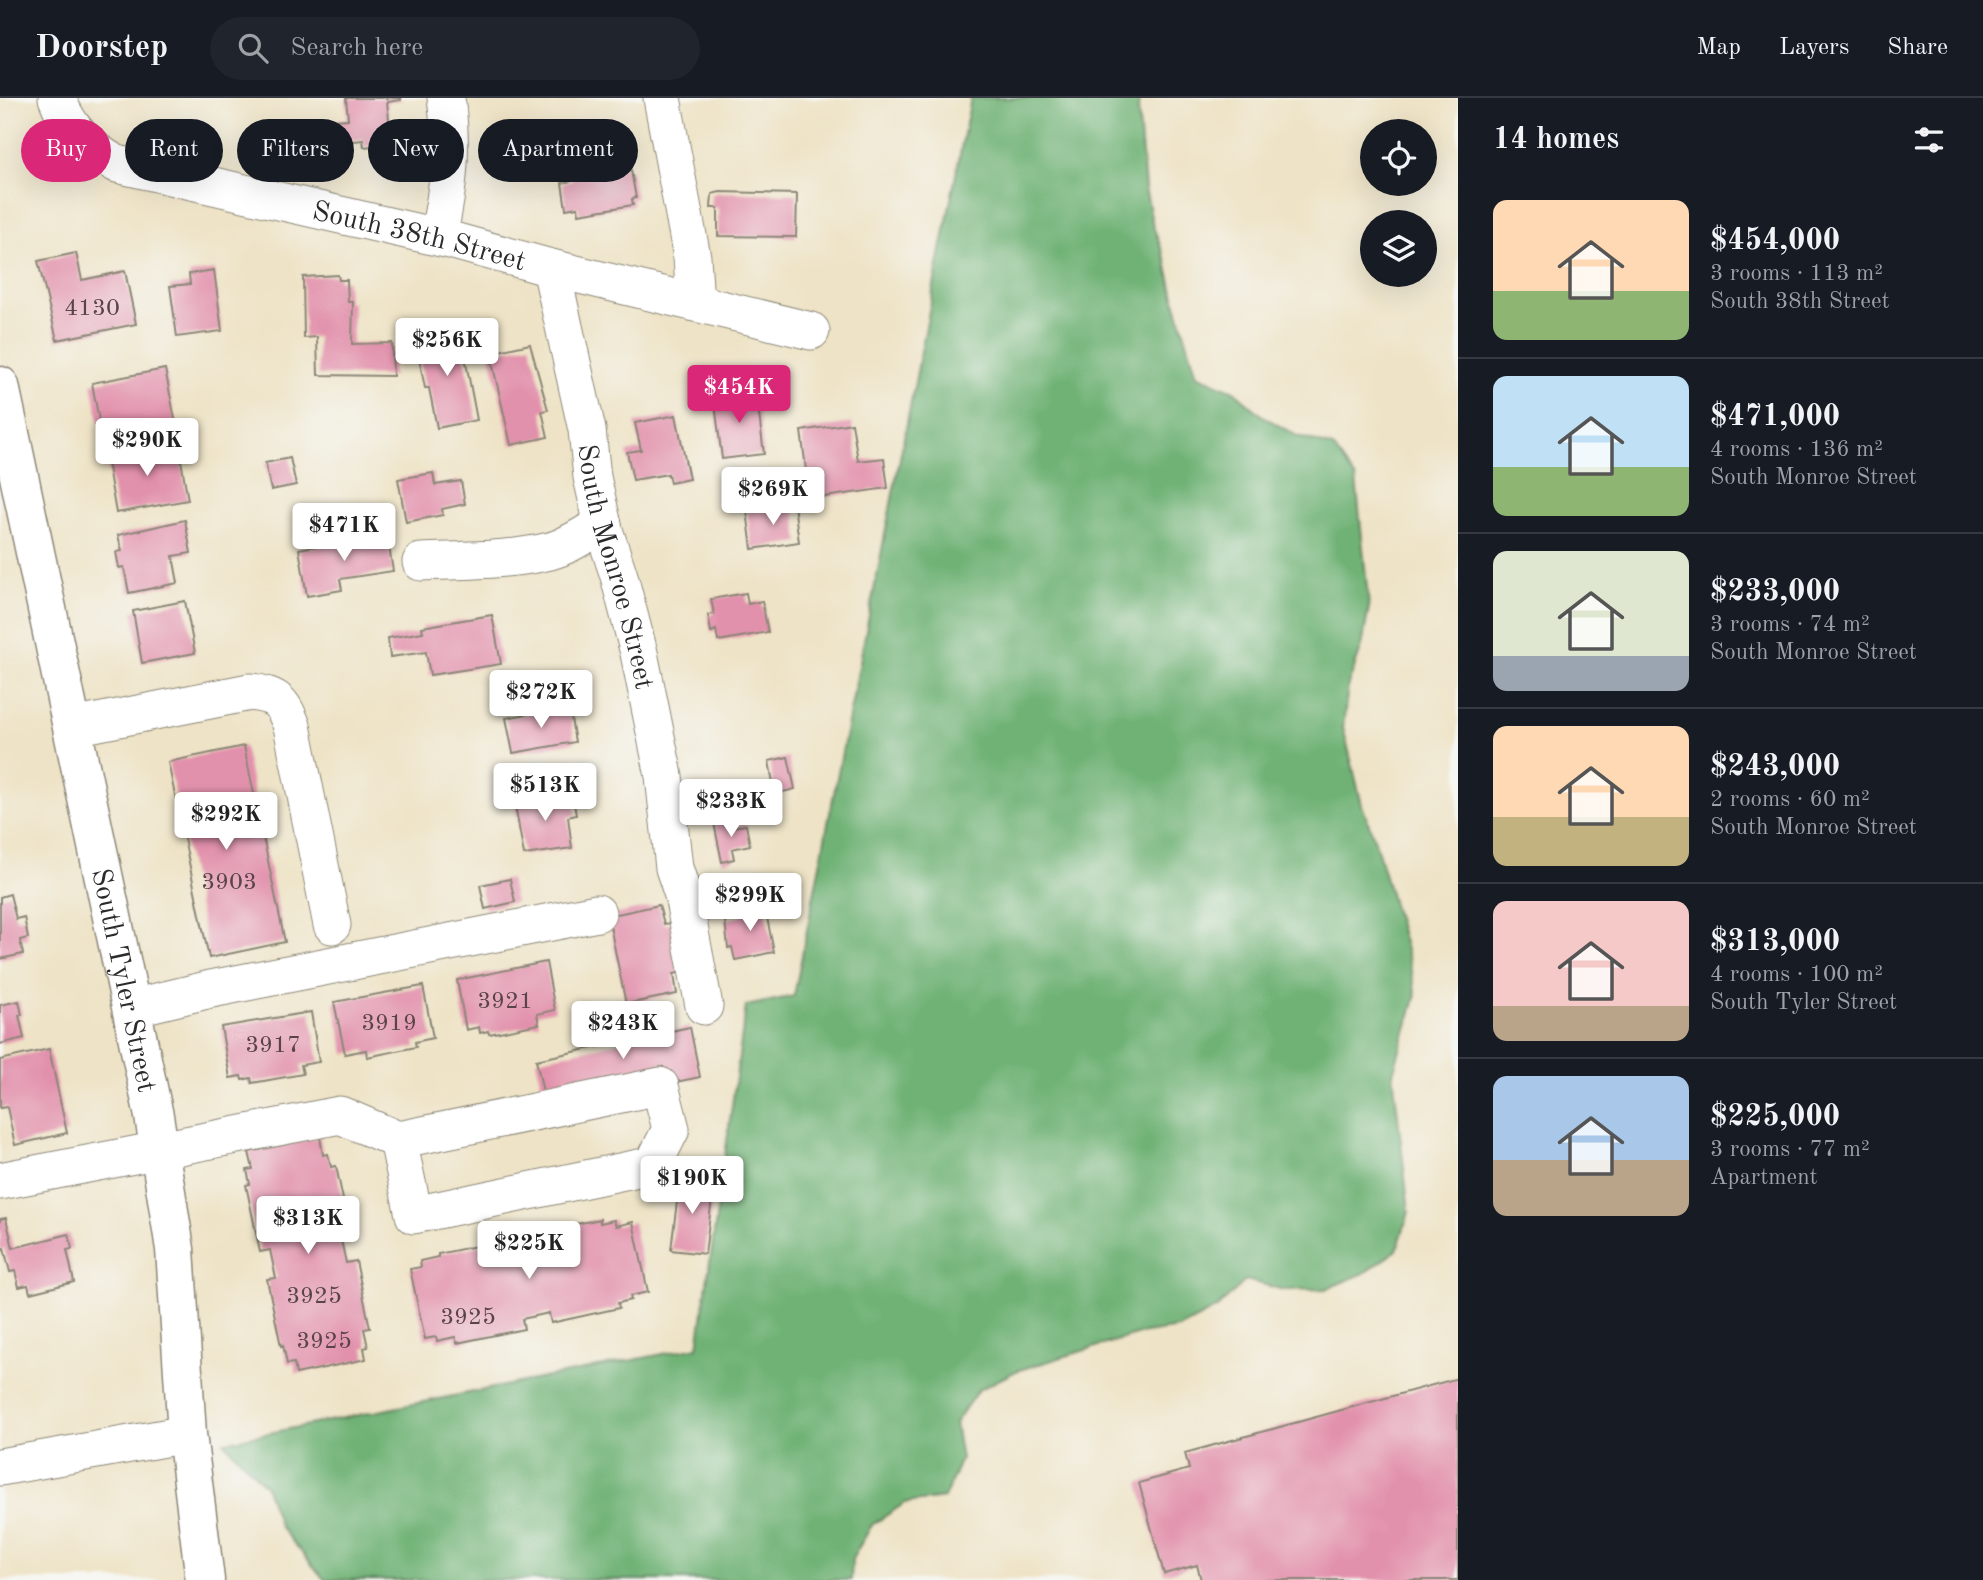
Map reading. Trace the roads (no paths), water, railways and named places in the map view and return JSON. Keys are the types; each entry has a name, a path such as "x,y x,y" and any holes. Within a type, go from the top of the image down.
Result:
{"main road":[{"name":"South Tyler Street","path":"0,386 132,1008 159,1150 175,1249 187,1434 205,1580"}],"street":[{"name":"South 38th Street","path":"57,98 67,118 87,146 117,164 438,237 551,268 811,331"},
{"path":"438,237 449,190 450,124 446,98"},
{"path":"662,98 692,257 695,303"},
{"name":"South Monroe Street","path":"551,268 587,430 592,477 639,653 664,776 674,868 683,895 704,1006"},
{"path":"421,562 551,551 572,543 603,524"},
{"path":"73,727 250,692 270,694 284,706 292,726 332,925"},
{"path":"132,1008 211,989 597,913"},
{"path":"0,1181 340,1115 398,1140 660,1086 671,1129 653,1165 414,1214 398,1140"},
{"path":"0,1467 187,1434"}]}
